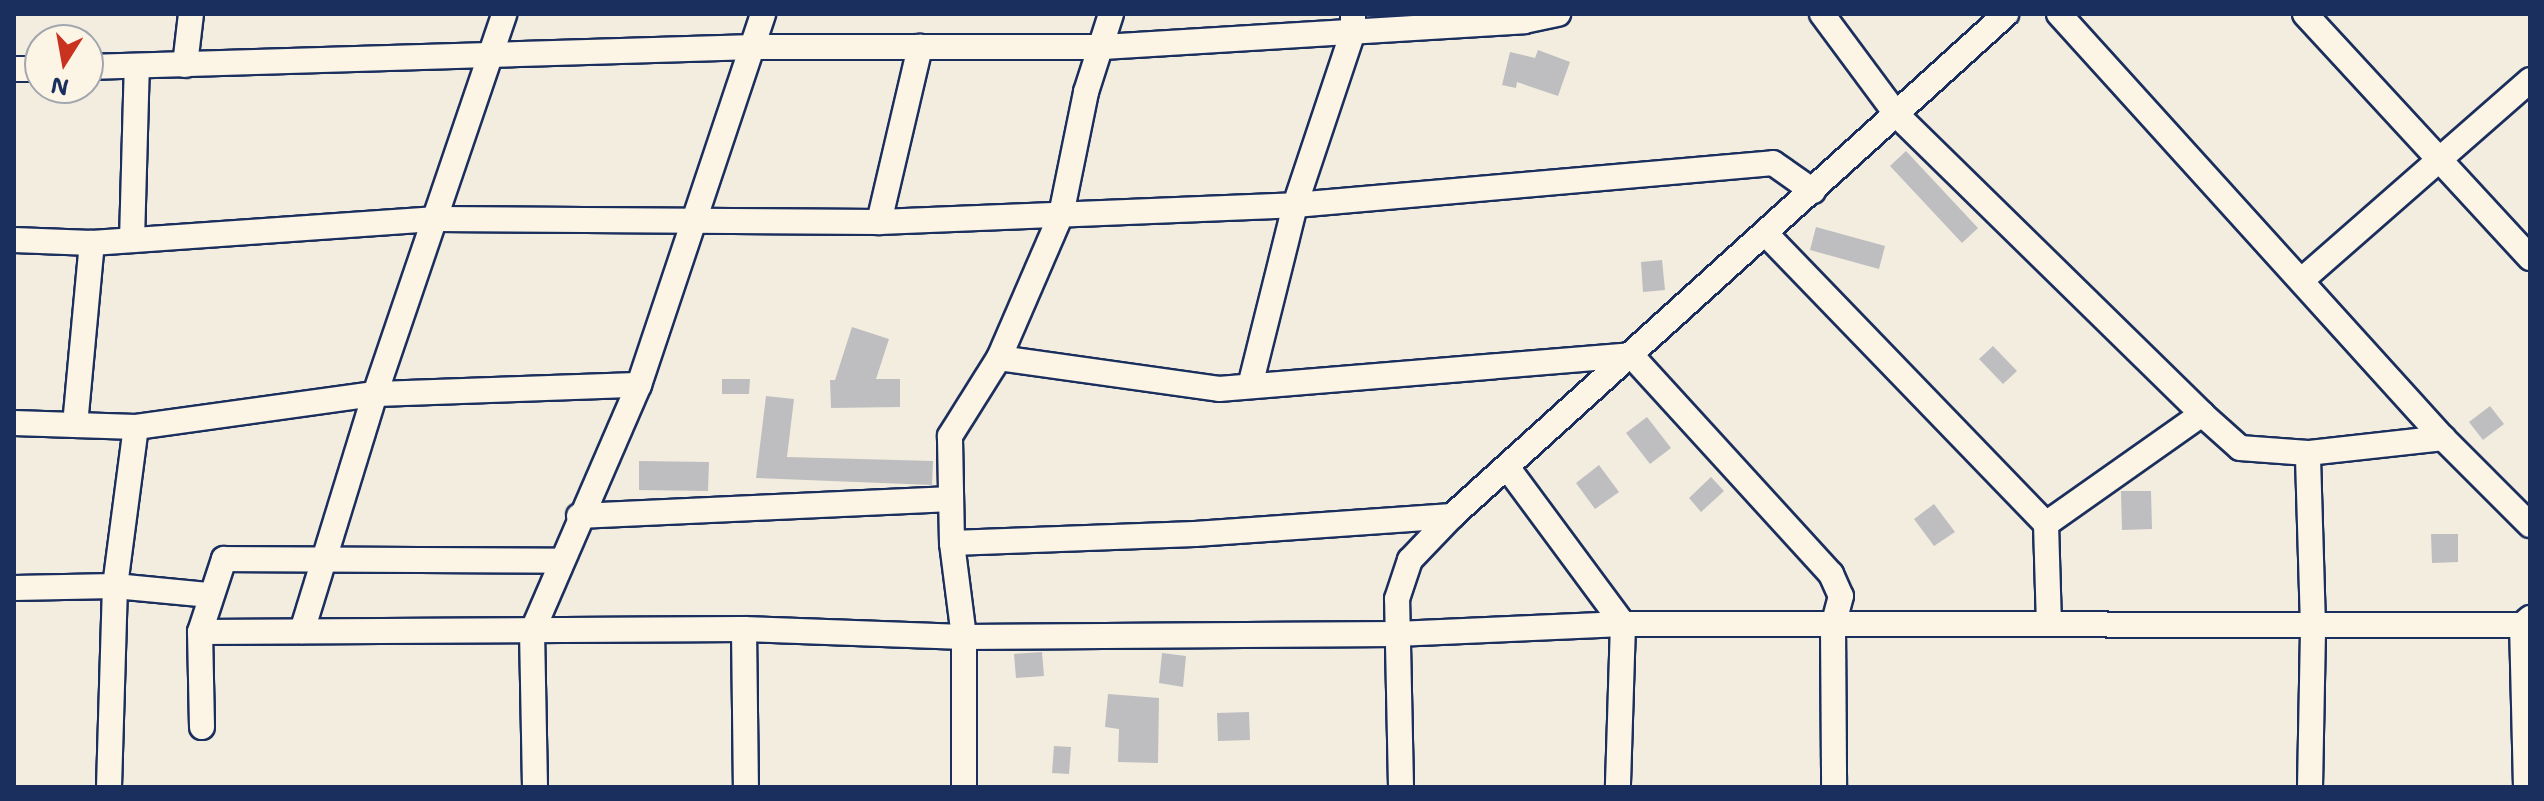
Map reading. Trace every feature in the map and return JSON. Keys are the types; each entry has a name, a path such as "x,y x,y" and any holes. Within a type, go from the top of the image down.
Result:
{"street":[{"path":"185,65 191,14"},
{"path":"302,631 375,394 493,55 504,14"},
{"path":"535,787 532,632 579,516 639,385 755,47 763,14"},
{"path":"964,787 964,637 952,543 950,436 999,358 1061,215 1086,92 1103,47 1111,14"},
{"path":"104,67 755,47 1103,47 1353,23 1524,21 1558,14"},
{"path":"1822,14 1897,115 2240,448 2308,453 2443,438"},
{"path":"1401,787 1397,599 1410,560 1452,516 2006,14"},
{"path":"2059,14 2303,279 2443,438 2530,525"},
{"path":"2305,14 2530,258"},
{"path":"1251,382 1295,205 1353,23"},
{"path":"879,222 920,47"},
{"path":"132,240 137,66"},
{"path":"2303,279 2530,80"},
{"path":"14,240 92,243 437,219 879,222 1295,205 1773,163 1813,191"},
{"path":"1766,234 2046,524 2049,624"},
{"path":"75,425 92,243"},
{"path":"999,358 1219,389 1251,382 1631,355"},
{"path":"1631,355 1831,574 1841,596 1833,626 1834,787"},
{"path":"14,423 136,427 375,394 639,385"},
{"path":"2046,524 2202,414"},
{"path":"109,787 115,586 136,427"},
{"path":"2308,453 2313,626 2310,787"},
{"path":"1507,467 1623,624 1618,787"},
{"path":"579,516 951,499"},
{"path":"952,543 1195,534 1452,516"},
{"path":"202,727 200,632 208,595 224,559 561,561"},
{"path":"14,588 115,586 208,595"},
{"path":"200,632 744,629 964,637 1396,634 1623,624 2313,626 2527,623 2526,787"},
{"path":"744,629 746,787"}],"building":[{"path":"1538,50 1570,62 1558,96 1517,82 1516,88 1502,85 1510,52 1535,58"},
{"path":"1906,151 1978,228 1962,243 1890,166"},
{"path":"1816,227 1885,246 1879,269 1810,250"},
{"path":"1662,260 1665,290 1643,292 1641,262"},
{"path":"852,327 889,339 876,379 900,379 900,407 831,408 830,380 835,380"},
{"path":"1993,346 2017,371 2003,384 1979,359"},
{"path":"722,379 750,379 749,394 722,394"},
{"path":"766,396 794,399 787,457 933,461 932,485 756,478"},
{"path":"2490,406 2504,424 2483,440 2469,422"},
{"path":"1647,417 1671,448 1650,464 1626,433"},
{"path":"639,461 709,462 708,491 639,490"},
{"path":"1599,465 1619,492 1595,509 1576,483"},
{"path":"1711,477 1724,491 1701,512 1689,498"},
{"path":"2121,491 2151,491 2152,529 2122,530"},
{"path":"1934,504 1955,532 1934,546 1914,519"},
{"path":"2431,534 2458,534 2458,562 2432,563"},
{"path":"1042,652 1044,676 1016,678 1014,654"},
{"path":"1162,653 1186,656 1183,687 1159,683"},
{"path":"1108,694 1159,698 1158,763 1118,762 1119,729 1105,727"},
{"path":"1249,712 1250,740 1218,741 1217,713"},
{"path":"1054,746 1071,747 1069,774 1052,773"}]}
